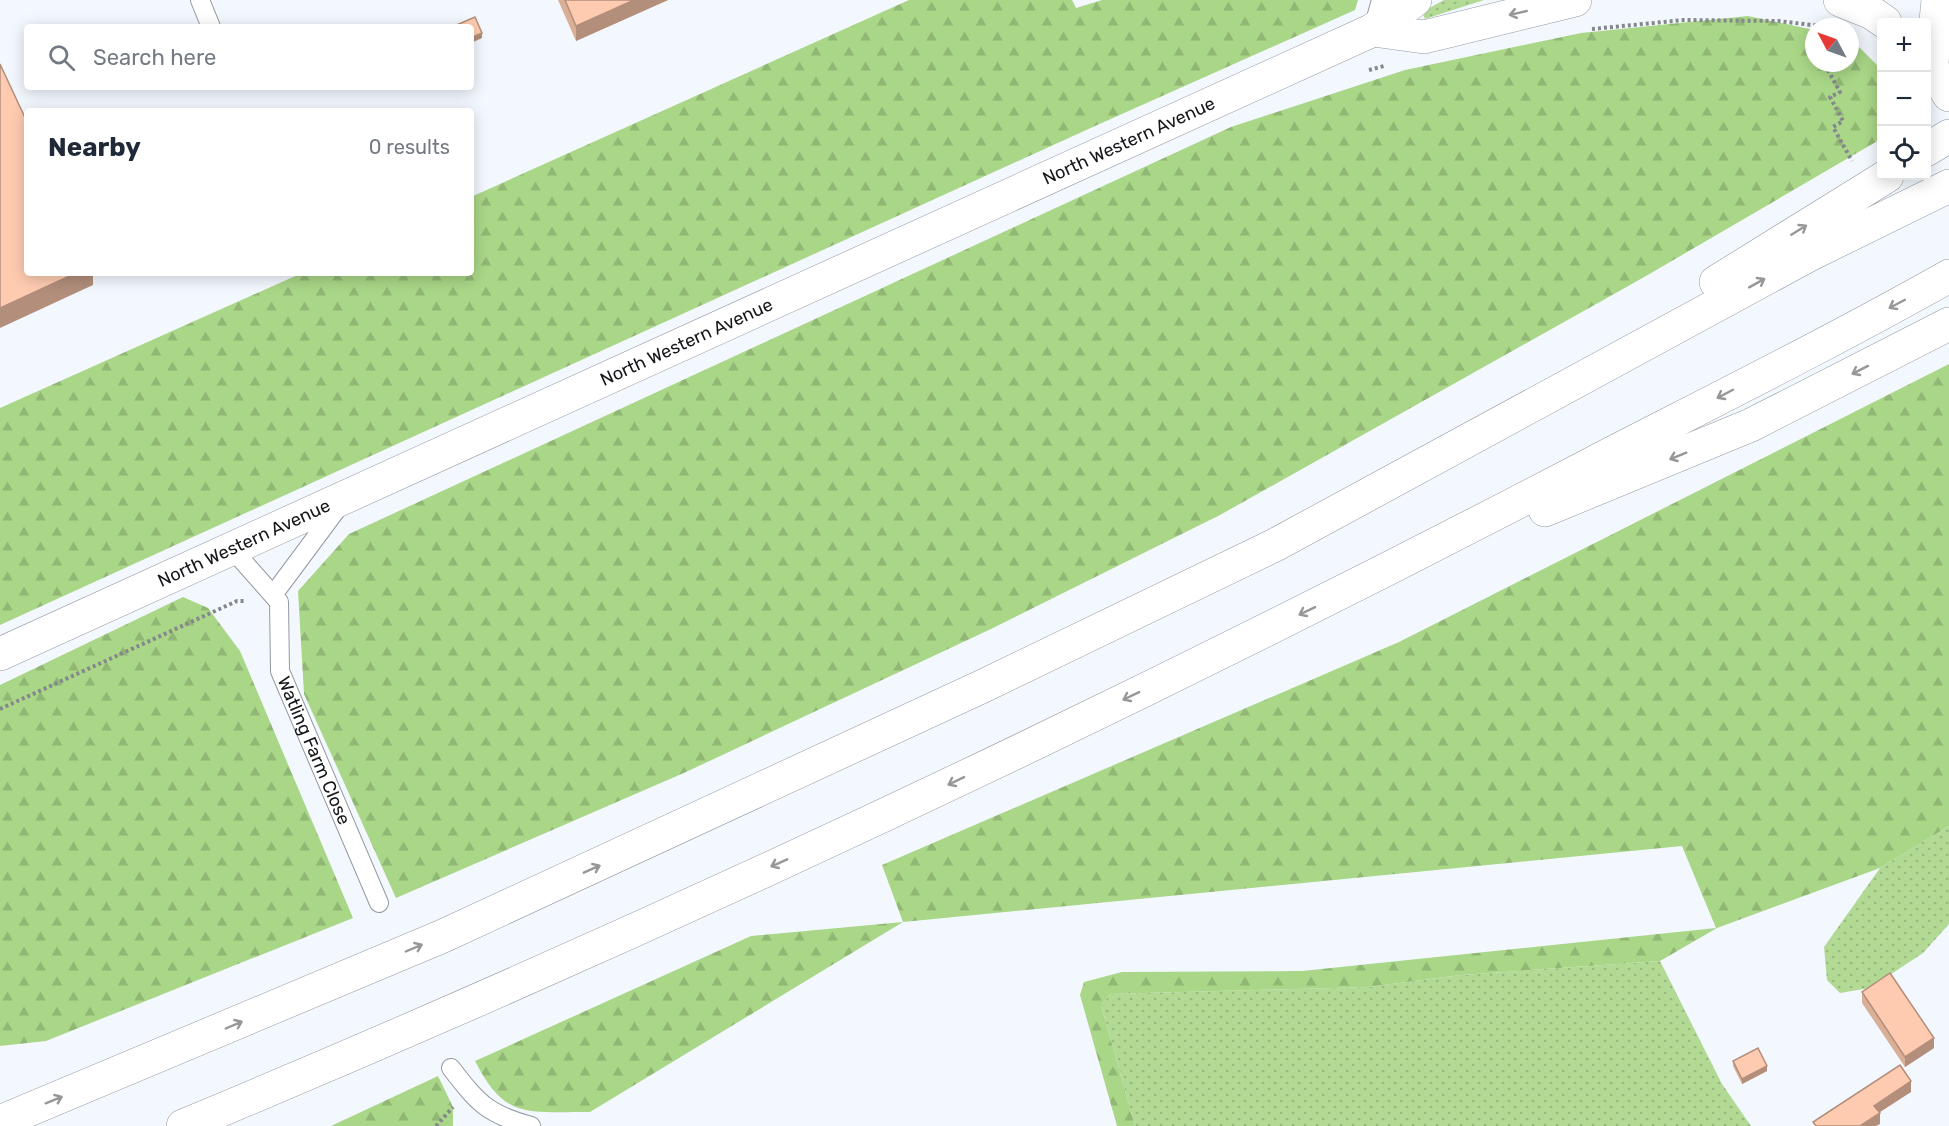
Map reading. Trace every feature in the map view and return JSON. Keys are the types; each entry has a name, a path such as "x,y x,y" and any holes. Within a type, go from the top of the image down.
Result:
{"main road":[{"name":"North Western Avenue","path":"0,654 344,499 1377,15 1415,0"},
{"path":"1377,15 1424,37 1575,0"},
{"path":"1840,0 1879,18"},
{"path":"1931,47 1938,0"},
{"path":"1931,64 1949,95"},
{"path":"1931,147 1949,136"},
{"path":"1393,483 1881,180"},
{"path":"0,1122 242,1022 620,856 1023,667 1275,545 1393,483 1809,255 1949,186"},
{"path":"183,1126 466,1005 891,812 1359,586 1949,276"},
{"path":"1359,586 1751,425 1949,324"}],"lane":[{"path":"200,0 210,24"},
{"path":"233,550 276,599 344,499"},
{"name":"Watling Farm Close","path":"276,599 280,670 379,903"},
{"path":"451,1068 478,1103 505,1119 531,1126"}],"path":[{"path":"1589,29 1684,20 1778,21 1805,25"},
{"path":"1357,73 1391,64"},
{"path":"1829,72 1840,92 1830,97 1843,121 1833,127 1850,157"},
{"path":"0,709 237,601 276,599"},
{"path":"436,1126 456,1103"}],"green space":[{"path":"909,0 1072,0 1076,8 1102,0 1358,0 1355,10 1095,126 0,625 0,408 295,276 474,276 474,196"},
{"path":"1444,0 1484,0 1425,19 1422,12"},
{"path":"1748,16 1805,28 1805,72 1859,72 1859,47 1877,65 1877,141 1646,276 1220,515 991,629 686,772 396,898 304,694 298,591 349,534 1231,127 1405,70 1581,33"},
{"path":"1949,364 1949,826 1880,868 1717,928 1660,961 1461,975 1368,987 1110,994 1101,1005 1135,1126 1117,1126 1080,995 1084,982 1122,972 1302,971 1716,928 1682,846 903,922 882,865 1399,642"},
{"path":"183,597 208,608 240,651 353,918 46,1041 0,1046 0,685"},
{"path":"1949,826 1949,924 1923,953 1870,988 1840,993 1827,980 1824,947 1880,868"},
{"path":"903,922 590,1112 535,1112 509,1104 497,1095 475,1061 751,936"},
{"path":"1660,961 1722,1084 1751,1126 1135,1126 1101,1005 1110,994 1368,987 1461,975"},
{"path":"438,1076 453,1107 453,1126 331,1126"}],"building":[{"path":"565,0 634,0 576,26"},
{"path":"475,17 482,33 474,37 474,24 459,24"},
{"path":"0,64 24,116 24,276 69,276 0,308"},
{"path":"1890,973 1934,1038 1905,1057 1862,992"},
{"path":"1758,1048 1767,1066 1742,1079 1733,1061"},
{"path":"1900,1065 1911,1081 1874,1106 1880,1113 1860,1126 1816,1126 1813,1122"}]}
